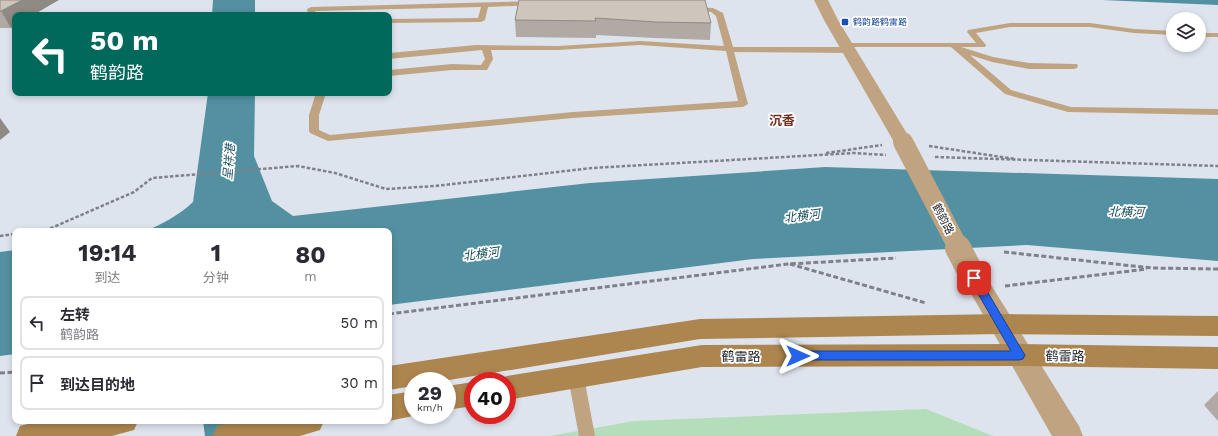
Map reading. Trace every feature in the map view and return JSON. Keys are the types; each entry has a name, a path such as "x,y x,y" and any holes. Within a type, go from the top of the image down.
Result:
{"street":[{"name":"鹤韵路","path":"821,0 831,20 849,47 898,149 1068,436"},
{"path":"392,378 700,329 1002,324 1218,326"},
{"name":"鹤雷路","path":"516,387 702,356 1019,355 1218,358"},
{"path":"392,408 404,406"},
{"path":"32,436 105,424"},
{"path":"228,436 293,424"}],"lane":[{"path":"312,12 311,9 332,8 540,3"},
{"path":"392,21 481,20 485,5"},
{"path":"320,96 314,115 314,131 328,138 573,114 743,104 742,95 728,49 720,15 713,10 681,9"},
{"path":"392,56 486,47 558,48 640,44 728,49 982,45 971,32 1010,25 1090,25 1134,32 1166,33"},
{"path":"1206,34 1218,35"},
{"path":"954,46 992,59 1029,66 1074,66"},
{"path":"954,46 1008,92 1071,110 1218,112"},
{"path":"392,73 452,67 484,68 489,59 486,47"},
{"path":"576,377 586,436"}],"path":[{"path":"51,228 134,192 152,178 298,166 335,173 386,189 435,186 592,168 811,156 898,149"},
{"path":"811,156 898,149 1025,161"},
{"path":"933,157 1218,166"},
{"path":"0,236 12,234"},
{"path":"1004,252 1152,268 1218,269"},
{"path":"392,314 788,264 896,258"},
{"path":"788,264 933,305"},
{"path":"981,289 1152,268"},
{"path":"0,373 12,372"}],"green space":[{"path":"926,409 993,436 550,436 634,421"}],"water":[{"path":"213,0 255,0 255,12 212,12"},
{"path":"1102,0 1218,0 1218,5"},
{"name":"北横河","path":"208,96 255,96 254,156 272,201 293,216 590,183 825,167 1218,179 1218,261 1027,245 753,259 392,305 392,228 152,228 182,211 193,202"},
{"path":"12,250 12,354 0,356 0,252"}],"building":[{"path":"0,0 22,0 0,11"},
{"path":"519,0 705,0 711,23 656,22 595,18 596,21 515,20"}],"waterway":[{"name":"呈祥港","path":"230,424 232,436"}],"place":[{"name":"鹤韵路鹤雷路","path":"845,22"}],"district":[{"name":"沉香","path":"782,120"}],"route":[{"path":"798,356 1019,355 974,278"}]}
